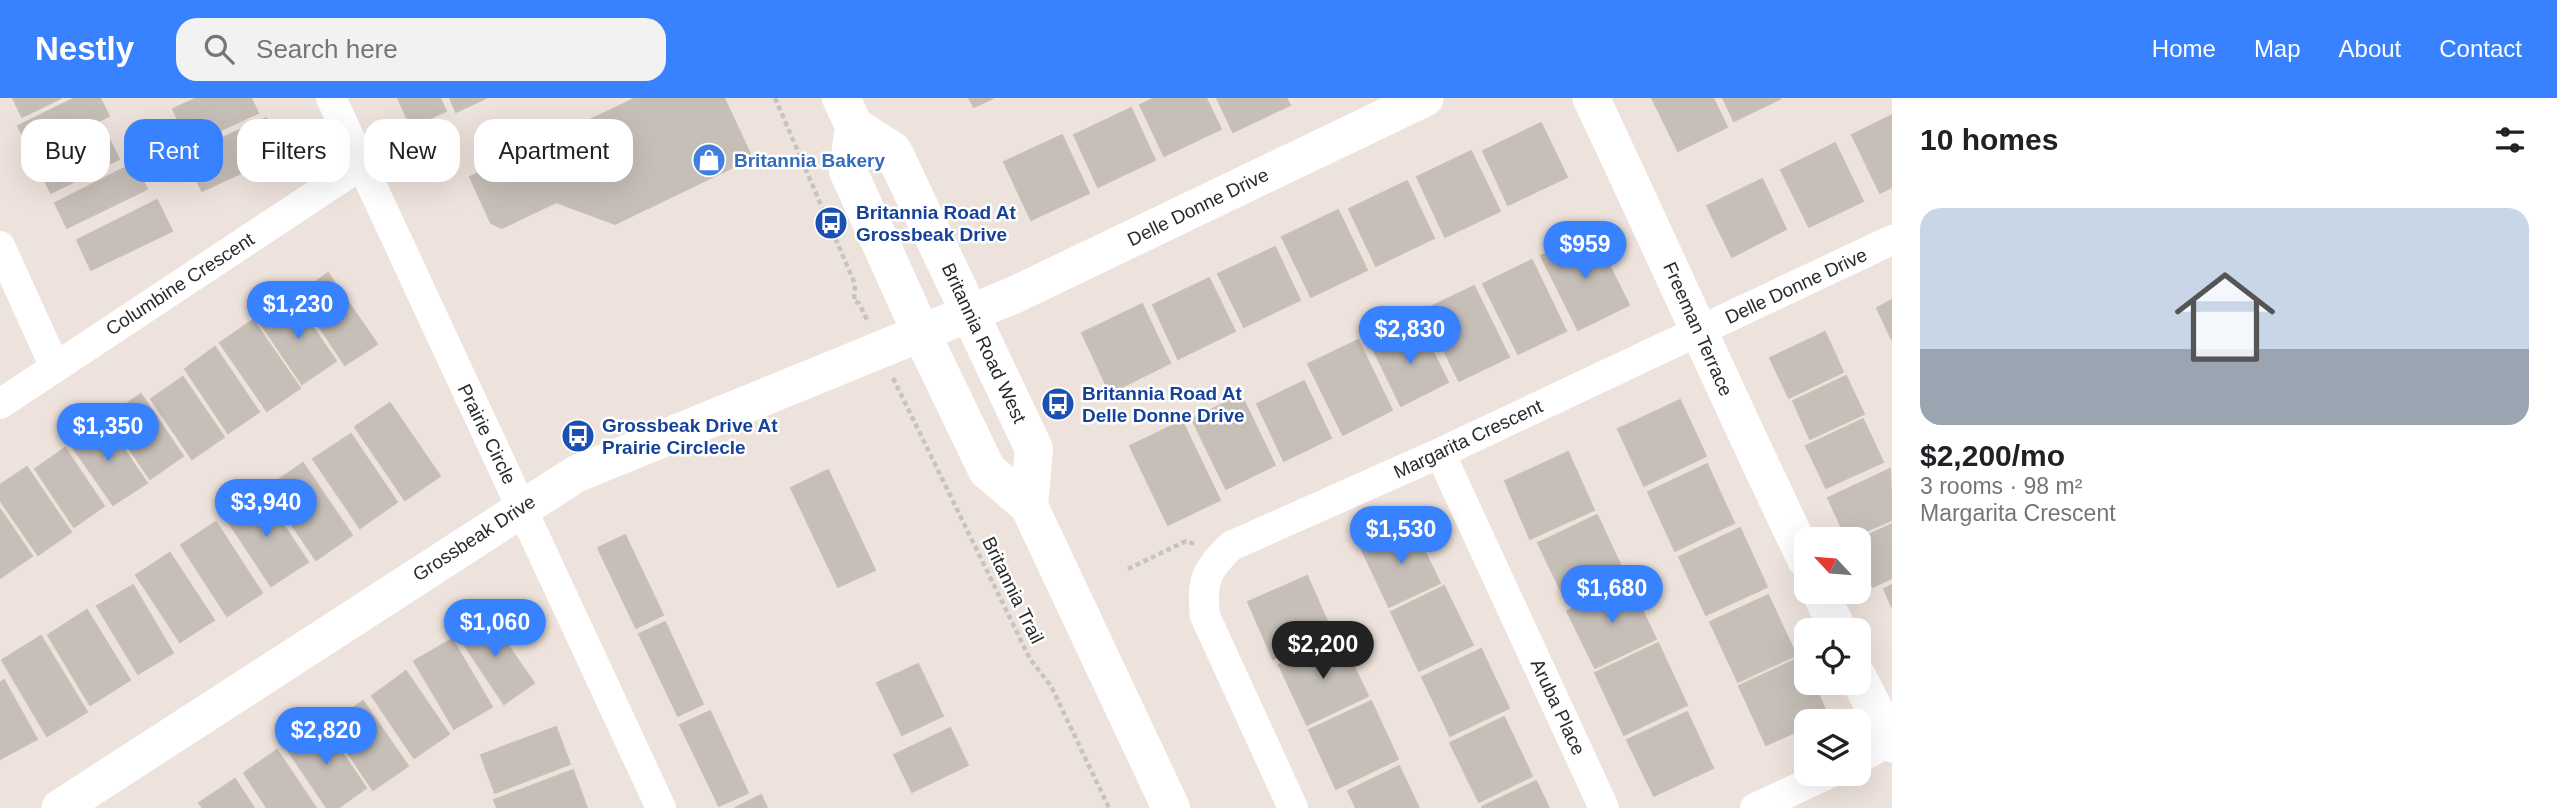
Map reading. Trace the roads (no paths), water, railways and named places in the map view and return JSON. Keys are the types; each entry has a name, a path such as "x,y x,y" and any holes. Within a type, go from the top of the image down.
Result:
{"main road":[{"name":"Britannia Road West","path":"848,112 893,151 1034,449 1029,506"},
{"name":"Britannia Road West","path":"848,112 848,171 922,335 987,470 1029,506 1171,808"}],"street":[{"name":"Prairie Circle","path":"331,98 661,808"},
{"name":"Delle Donne Drive","path":"922,335 1425,98"},
{"name":"Freeman Terrace","path":"1591,98 1794,535"},
{"name":"Columbine Crescent","path":"0,404 361,165"},
{"name":"Delle Donne Drive","path":"1701,331 1892,240"},
{"path":"0,246 55,367"},
{"name":"Margarita Crescent","path":"1293,808 1205,616 1203,583 1222,555 1231,546 1440,453 1701,331"},
{"name":"Grossbeak Drive","path":"60,808 576,474 922,335"},
{"name":"Aruba Place","path":"1440,453 1605,808"},
{"path":"1867,695 1892,742 1871,753"},
{"path":"1755,808 1802,786"}],"place":[{"name":"Britannia Bakery","path":"709,160"},
{"name":"Britannia Road At Grossbeak Drive","path":"831,223"},
{"name":"Britannia Road At Delle Donne Drive","path":"1058,404"},
{"name":"Grossbeak Drive At Prairie Circlecle","path":"578,436"}]}
